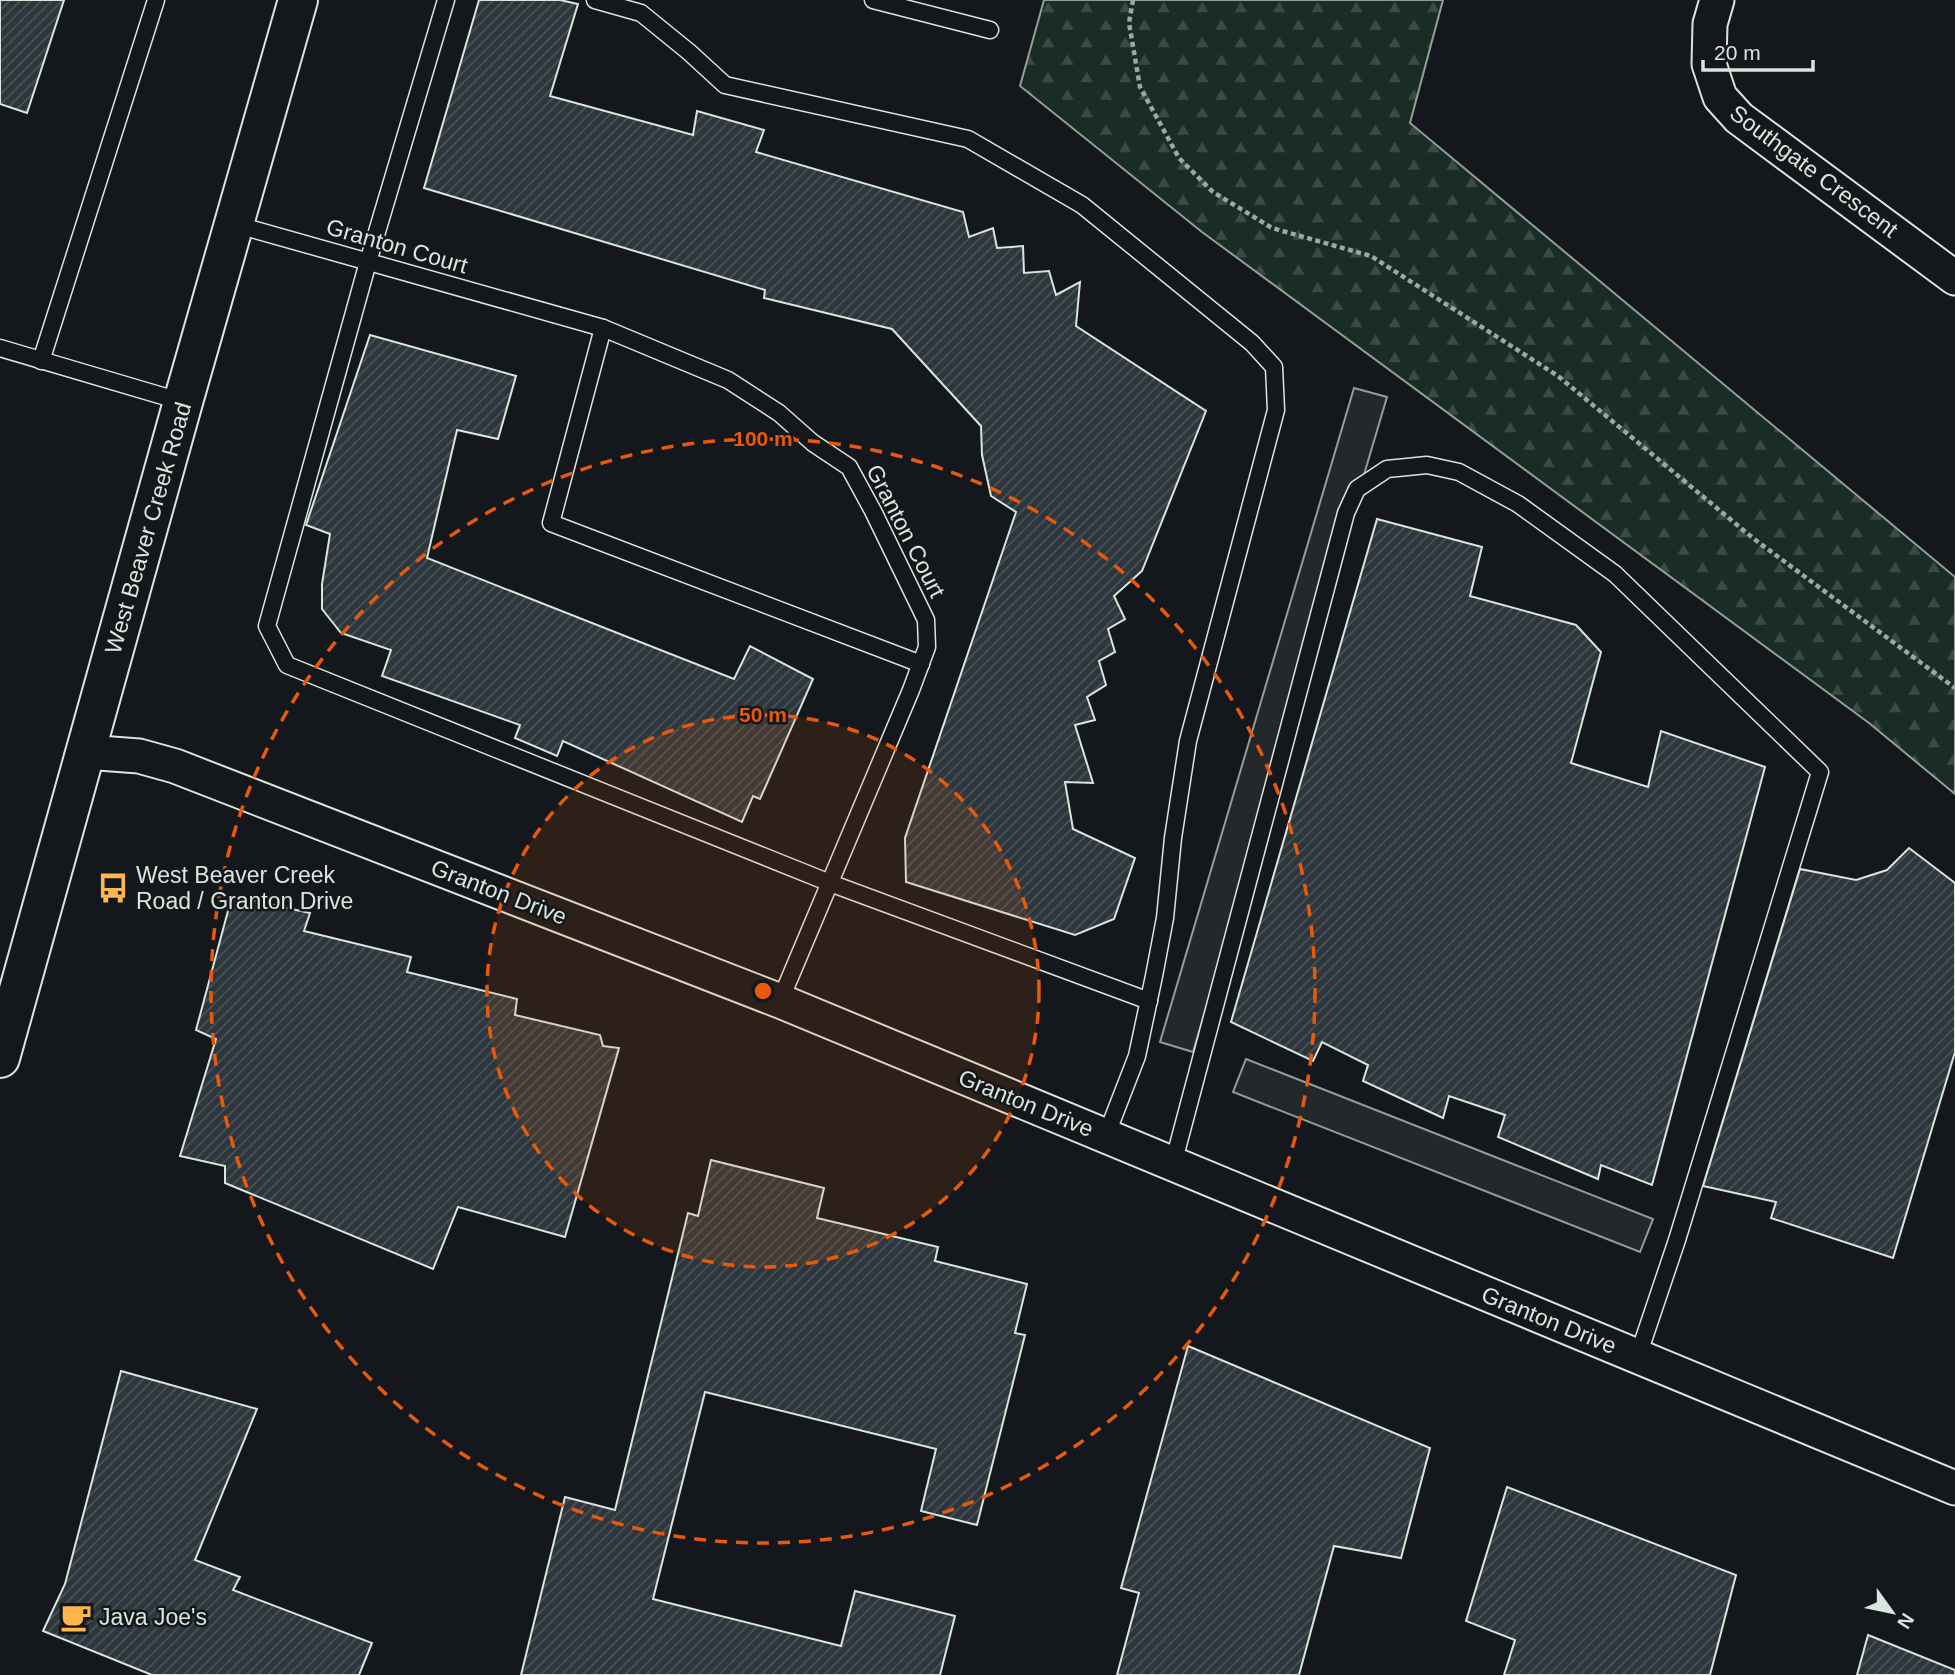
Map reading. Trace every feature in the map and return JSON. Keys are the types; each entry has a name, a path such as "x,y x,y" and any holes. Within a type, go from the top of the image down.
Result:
{"street":[{"name":"West Beaver Creek Road","path":"0,1058 298,0"},
{"name":"Southgate Crescent","path":"1717,0 1710,24 1709,64 1720,97 1739,118 1955,278"},
{"name":"Granton Drive","path":"85,752 139,755 175,766 780,1001 1955,1488"}],"lane":[{"path":"41,361 156,0"},
{"path":"446,0 368,262 267,626 287,665 830,883 1149,1001"},
{"path":"595,0 641,13 725,85 968,139 1082,205 1252,343 1274,367 1276,410 1188,741 1164,918 1149,1001 1137,1056 1107,1136"},
{"path":"873,0 990,30"},
{"name":"Granton Court","path":"233,224 603,328 729,380 779,413 813,443 849,467 873,510 926,620 927,647 780,1001"},
{"path":"603,328 551,523 921,664"},
{"path":"0,348 183,402"},
{"path":"1172,1164 1346,513 1357,489 1387,469 1427,465 1459,472 1518,504 1615,574 1820,772 1677,1240 1638,1356"}],"path":[{"path":"1133,0 1129,23 1140,87 1179,158 1213,192 1272,228 1371,256 1558,376 1754,540 1955,688"}],"green space":[{"path":"1044,0 1443,0 1410,123 1955,577 1955,794 1869,723 1202,232 1020,86"}],"shaded area":[{"path":"1354,388 1387,397 1193,1052 1160,1042"},
{"path":"1246,1059 1653,1219 1640,1252 1233,1092"}],"building":[{"path":"0,0 64,0 27,113 0,104"},
{"path":"479,0 560,0 578,4 550,96 693,135 697,111 764,130 756,152 963,212 969,237 993,228 997,248 1023,246 1024,273 1049,271 1056,295 1080,282 1076,326 1206,411 1142,571 1114,596 1125,619 1108,629 1115,652 1099,661 1106,685 1087,697 1095,720 1075,725 1093,783 1065,782 1073,829 1135,858 1114,919 1075,935 906,882 905,838 1016,512 991,496 982,455 981,426 892,329 764,298 765,290 424,188"},
{"path":"370,335 516,376 498,439 457,430 427,558 734,679 750,646 813,679 760,799 753,796 742,822 563,741 557,756 515,738 520,725 382,676 391,650 341,633 322,609 322,584 330,534 306,525"},
{"path":"1377,519 1482,547 1470,596 1576,625 1601,652 1571,763 1648,787 1661,731 1765,767 1652,1185 1601,1165 1598,1179 1498,1137 1505,1115 1449,1096 1443,1118 1363,1081 1368,1065 1322,1042 1313,1061 1231,1022"},
{"path":"1909,848 1955,883 1955,1052 1893,1258 1771,1218 1776,1202 1703,1186 1800,869 1856,880 1887,870"},
{"path":"232,896 310,913 304,931 411,957 407,972 517,999 515,1015 600,1035 603,1046 619,1048 565,1237 458,1207 433,1269 225,1183 225,1166 180,1156 216,1039 196,1030"},
{"path":"711,1160 824,1188 817,1218 938,1247 935,1261 1027,1284 1015,1333 1025,1335 977,1525 921,1511 936,1449 705,1392 653,1599 841,1646 855,1591 955,1616 940,1675 521,1675 565,1497 615,1510 688,1213 698,1216"},
{"path":"1188,1346 1430,1448 1401,1558 1334,1546 1299,1675 1117,1675 1139,1593 1121,1588"},
{"path":"121,1371 257,1409 195,1560 240,1577 233,1590 372,1643 359,1675 152,1675 43,1631 65,1584"},
{"path":"1507,1487 1736,1575 1710,1675 1504,1675 1515,1640 1466,1621"},
{"path":"1868,1635 1955,1670 1955,1675 1857,1675"}],"place":[{"name":"West Beaver Creek Road / Granton Drive","path":"113,888"},
{"name":"Java Joe's","path":"76,1617"}]}
